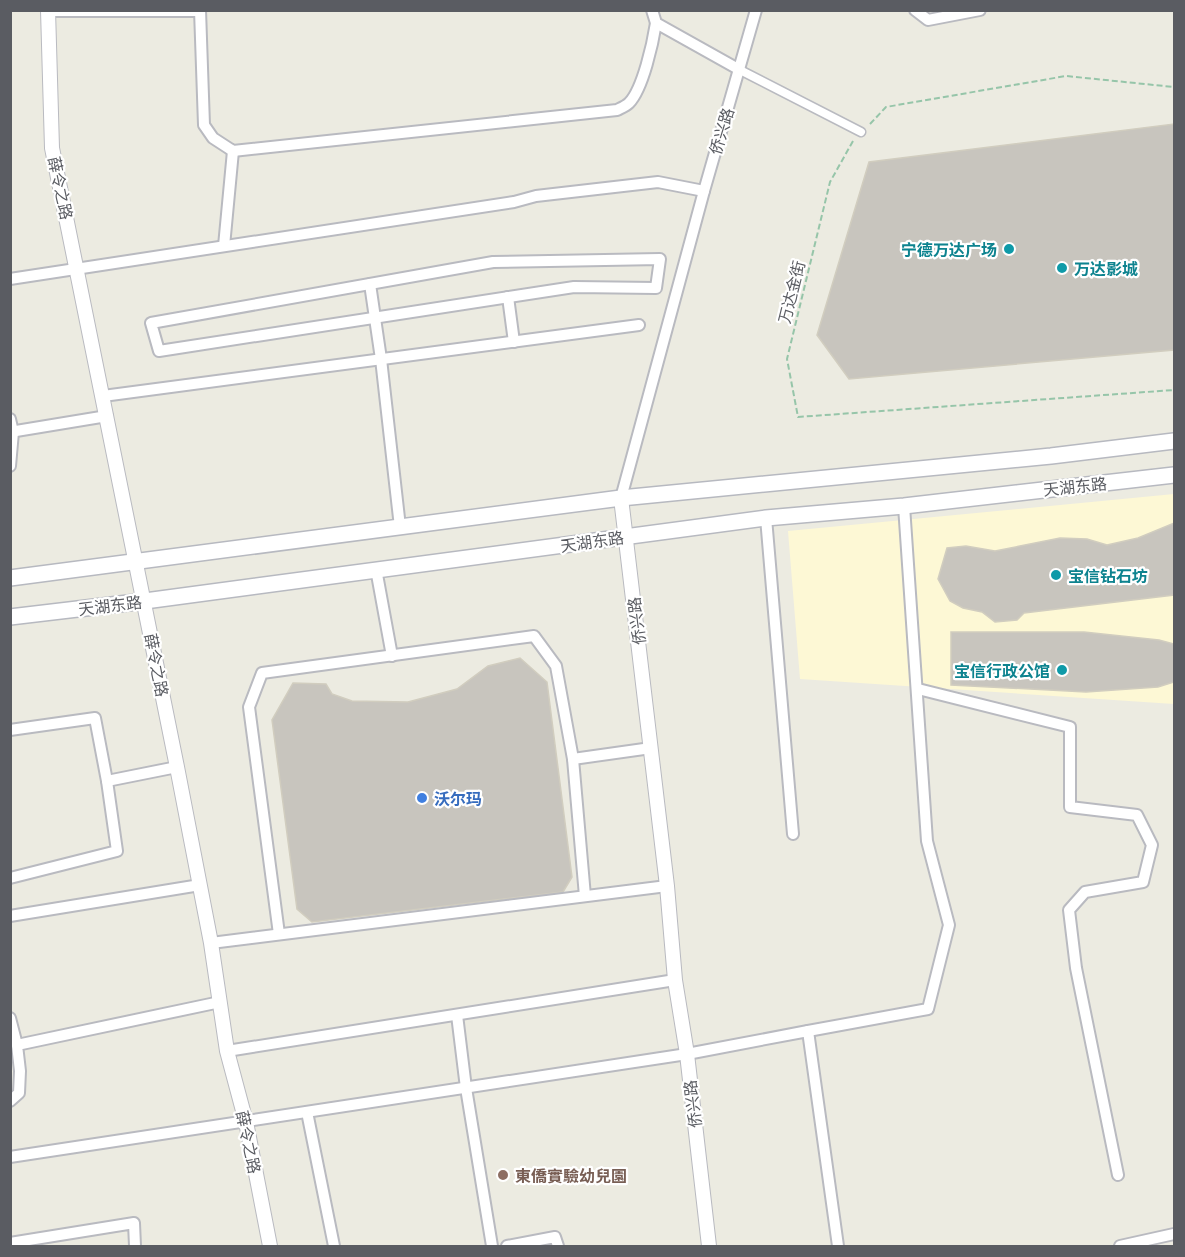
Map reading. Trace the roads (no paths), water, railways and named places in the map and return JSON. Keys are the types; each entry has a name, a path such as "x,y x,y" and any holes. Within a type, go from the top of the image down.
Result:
{"main road":[{"name":"天湖东路","path":"10,578 621,498 1051,456 1174,441"},
{"name":"天湖东路","path":"10,617 766,518 904,506 1174,475"}],"street":[{"path":"48,11 200,11 204,125 213,138 233,151 617,110 630,102 636,92 652,45 656,23 652,10"},
{"name":"侨兴路","path":"709,1246 687,1054 675,980 667,886 621,498 704,191 756,10"},
{"path":"915,10 928,20 980,10"},
{"name":"薛令之路","path":"48,11 52,148 145,601 211,943 227,1051 246,1122 270,1246"},
{"path":"656,23 740,70 861,132"},
{"path":"224,246 233,151"},
{"path":"10,279 514,202 536,196 658,182 704,191"},
{"path":"660,259 656,288 574,287 508,297 159,351 151,323 494,262 660,259"},
{"path":"370,284 400,527"},
{"path":"508,297 514,342"},
{"path":"103,396 639,325"},
{"path":"12,432 107,416"},
{"path":"10,419 12,432 10,466"},
{"path":"10,1157 687,1054 928,1009 949,925 927,841 904,506"},
{"path":"766,518 793,834"},
{"path":"376,569 392,656"},
{"path":"279,934 249,707 262,673 534,636 556,666 573,759 585,896"},
{"path":"918,689 1070,727 1070,807 1137,815 1152,845 1143,882 1085,892 1069,910 1076,968 1118,1175"},
{"path":"10,730 95,718 117,851 10,878"},
{"path":"573,759 651,748"},
{"path":"107,781 177,767"},
{"path":"10,916 200,885"},
{"path":"211,943 667,886"},
{"path":"227,1051 675,980"},
{"path":"17,1045 220,1002"},
{"path":"457,1015 466,1088 492,1246"},
{"path":"10,1018 17,1045 20,1071 19,1094 10,1101"},
{"path":"808,1031 838,1246"},
{"path":"307,1112 334,1246"},
{"path":"10,1243 134,1223 135,1246"},
{"path":"1120,1246 1174,1234"},
{"path":"507,1246 555,1237 558,1246"}],"place":[{"name":"宁德万达广场","path":"1009,249"},
{"name":"万达影城","path":"1062,268"},
{"name":"宝信钻石坊","path":"1056,575"},
{"name":"宝信行政公馆","path":"1062,670"},
{"name":"沃尔玛","path":"422,798"},
{"name":"東僑實驗幼兒園","path":"503,1175"}]}
